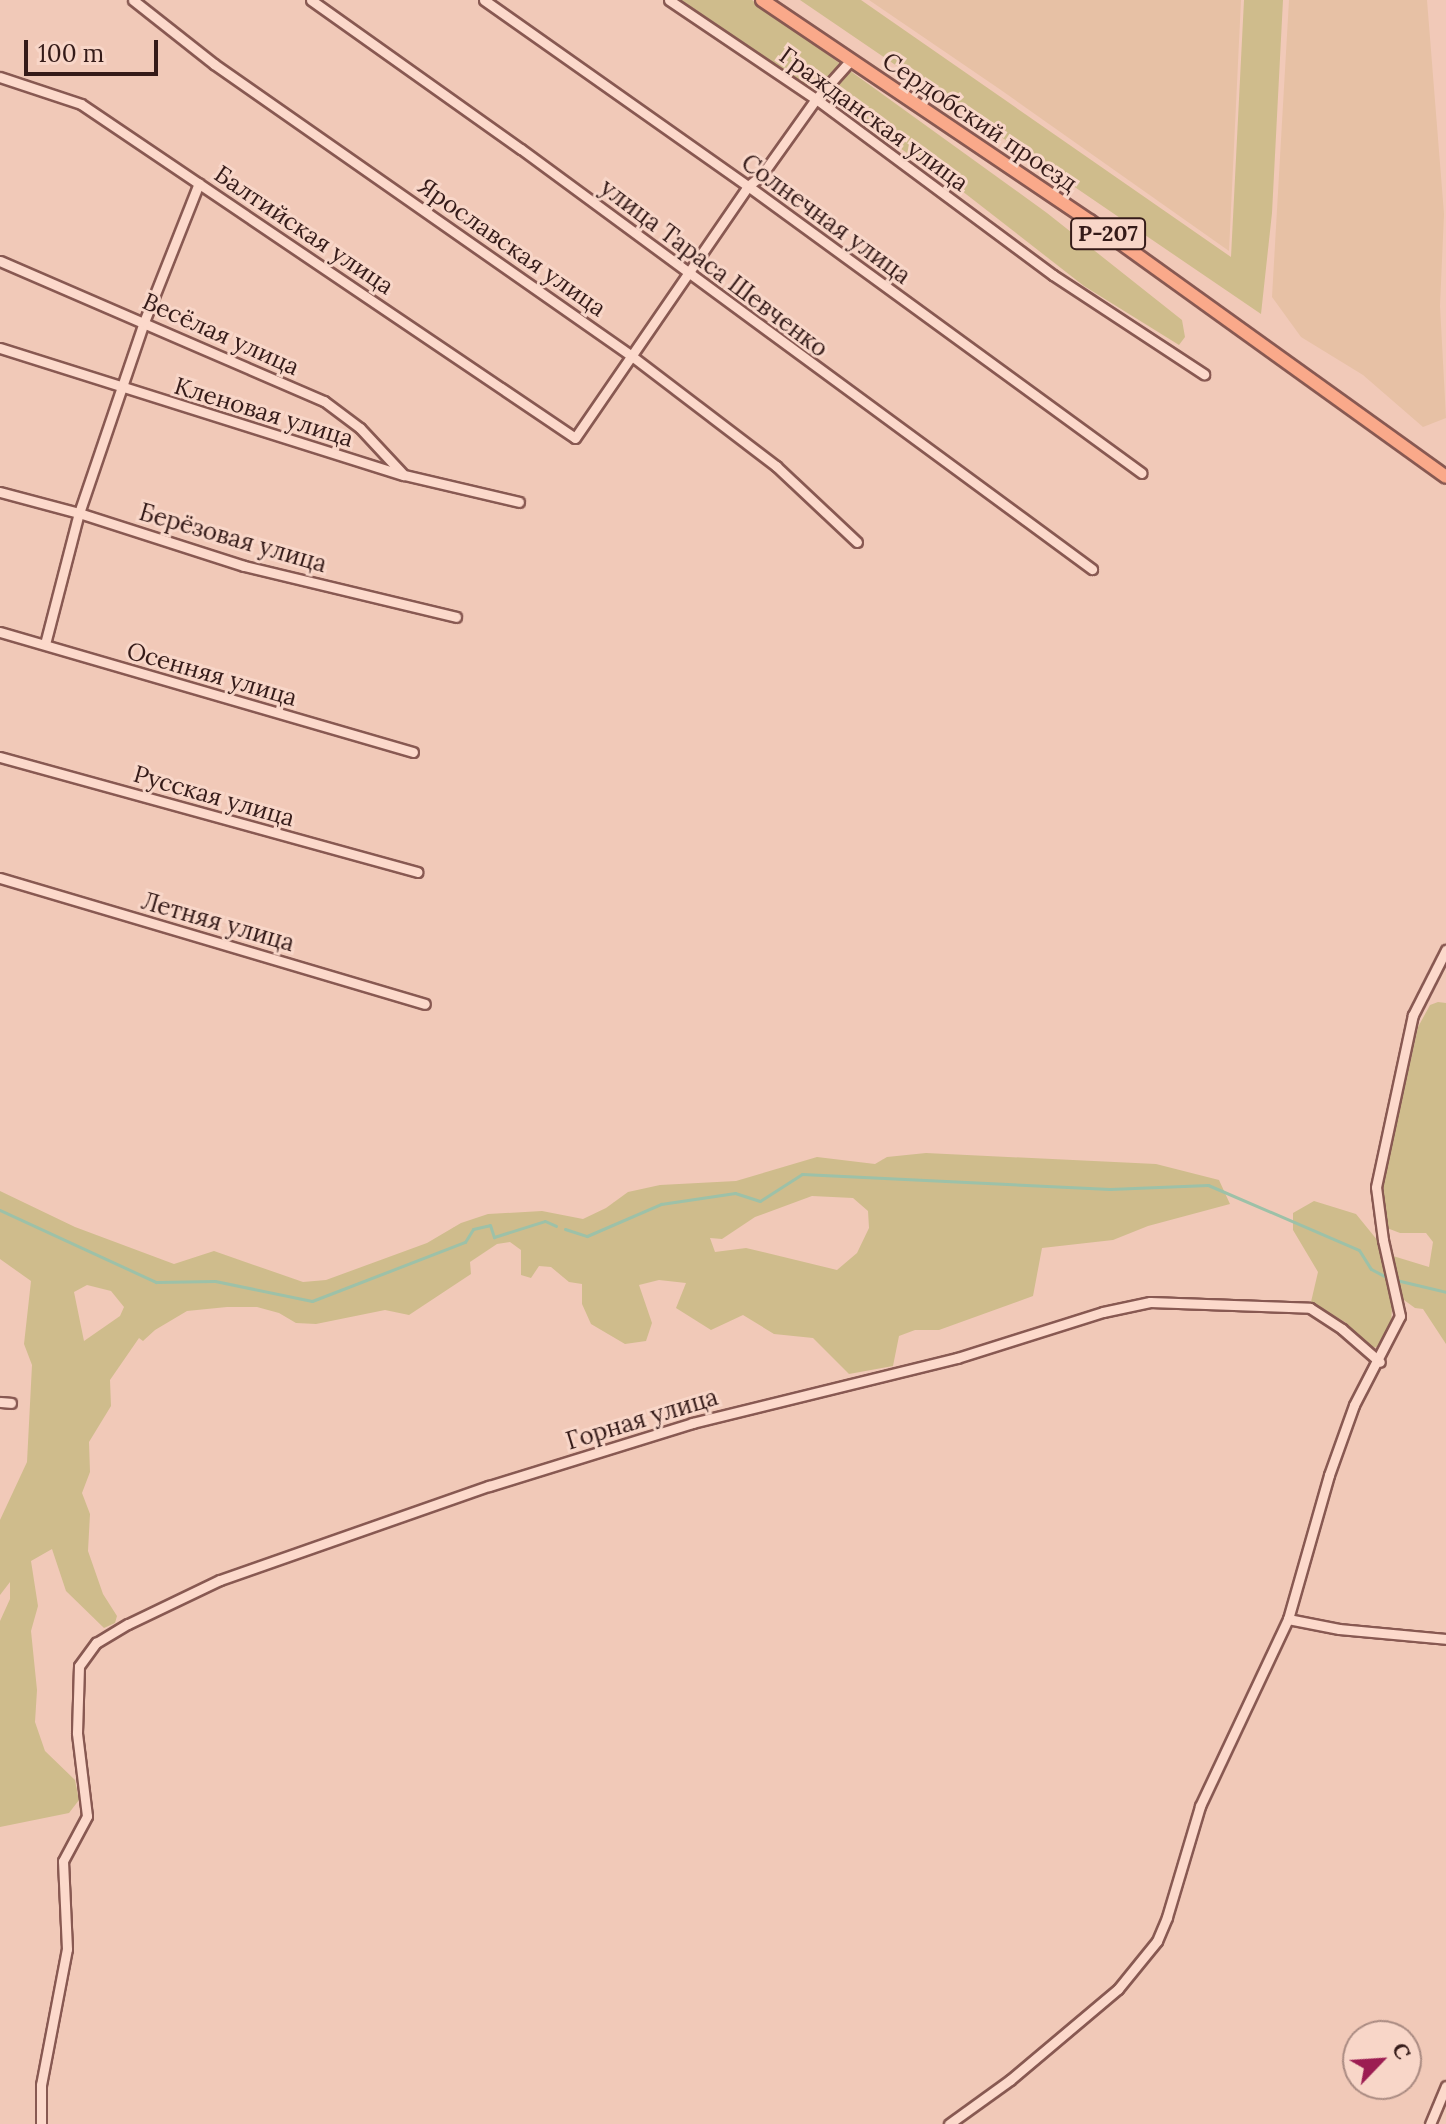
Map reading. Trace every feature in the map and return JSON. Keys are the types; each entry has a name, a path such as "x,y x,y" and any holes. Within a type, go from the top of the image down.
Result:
{"main road":[{"name":"Сердобский проезд","path":"762,0 1090,221 1445,473"}],"street":[{"name":"Ярославская улица","path":"133,0 214,64 633,357 776,466 857,542"},
{"name":"улица Тараса Шевченко","path":"311,0 521,149 689,276 1092,569"},
{"name":"Солнечная улица","path":"484,0 748,186 1142,473"},
{"name":"Гражданская улица","path":"669,0 816,99 1053,275 1204,374"},
{"path":"633,357 748,186 761,176 816,99 850,61"},
{"name":"Балтийская улица","path":"0,77 81,104 575,438 633,357"},
{"path":"45,644 79,513 144,322 199,183"},
{"name":"Весёлая улица","path":"0,261 324,401 360,428 404,475"},
{"name":"Кленовая улица","path":"0,348 122,389 404,475 519,502"},
{"name":"Берёзовая улица","path":"0,492 79,513 244,566 456,617"},
{"name":"Осенняя улица","path":"0,632 132,674 413,752"},
{"name":"Русская улица","path":"0,757 417,872"},
{"name":"Летняя улица","path":"0,878 425,1004"},
{"path":"949,2124 1010,2080 1118,1989 1157,1941 1200,1806 1288,1619 1329,1475 1354,1405 1380,1362 1400,1316 1383,1240 1376,1187 1413,1015 1446,950"},
{"name":"Горная улица","path":"41,2124 41,2085 67,1949 63,1861 87,1816 77,1733 79,1666 96,1643 220,1580 489,1486 692,1423 957,1358 1103,1312 1150,1302 1310,1308 1342,1329 1380,1362"},
{"path":"0,1402 11,1403"},
{"path":"1288,1619 1339,1629 1446,1639"},
{"path":"1430,2124 1446,2086"}],"shaded area":[{"path":"681,0 752,0 1047,213 1182,320 1185,337 1179,345 1084,286 953,184"},
{"path":"800,0 861,0 1231,257 1244,0 1283,0 1272,213 1261,314"},
{"path":"869,0 1241,0 1229,251 998,88"},
{"path":"1289,0 1427,0 1444,214 1440,306 1446,418 1423,427 1363,375 1301,337 1272,297"},
{"path":"1446,1003 1446,1344 1423,1309 1415,1308 1397,1295 1393,1256 1429,1267 1433,1242 1426,1233 1400,1233 1387,1228 1383,1185 1418,1027 1430,1005"},
{"path":"926,1153 1156,1164 1219,1180 1230,1204 1148,1226 1113,1240 1042,1248 1033,1296 939,1330 915,1330 899,1336 893,1366 849,1374 813,1338 774,1334 743,1315 711,1330 676,1308 686,1283 659,1280 639,1285 652,1323 646,1341 625,1344 591,1324 582,1304 582,1284 569,1282 551,1267 539,1266 531,1278 521,1275 521,1250 510,1242 497,1244 470,1262 471,1274 409,1315 385,1310 316,1324 296,1323 279,1313 257,1307 187,1311 143,1341 139,1338 110,1380 111,1406 89,1442 90,1472 82,1493 90,1514 88,1551 103,1594 117,1616 115,1623 104,1628 66,1591 52,1549 31,1561 38,1606 31,1631 37,1690 35,1722 45,1751 75,1780 79,1800 69,1813 0,1827 0,1621 10,1599 10,1582 0,1595 0,1520 27,1462 32,1365 24,1344 31,1281 0,1259 0,1191 75,1227 174,1264 214,1251 303,1282 326,1280 427,1243 461,1223 488,1214 542,1211 583,1219 606,1208 628,1192 660,1185 736,1181 817,1157 875,1164 887,1157","holes":["812,1196 853,1198 868,1211 869,1228 857,1253 837,1270 746,1248 715,1252 710,1238 722,1239 755,1217","87,1285 111,1291 124,1307 120,1316 84,1341 74,1292"]},
{"path":"1314,1201 1356,1214 1378,1241 1392,1308 1391,1324 1377,1347 1371,1348 1345,1322 1311,1302 1318,1272 1293,1230 1293,1213"}],"waterway":[{"path":"565,1229 587,1236 661,1204 735,1193 760,1201 802,1174 1110,1189 1208,1185 1359,1250 1371,1269 1388,1278"},
{"path":"0,1210 156,1282 215,1281 312,1301 465,1242 473,1229 490,1225 494,1237 545,1221 556,1226"},
{"path":"1396,1280 1446,1292"}]}
